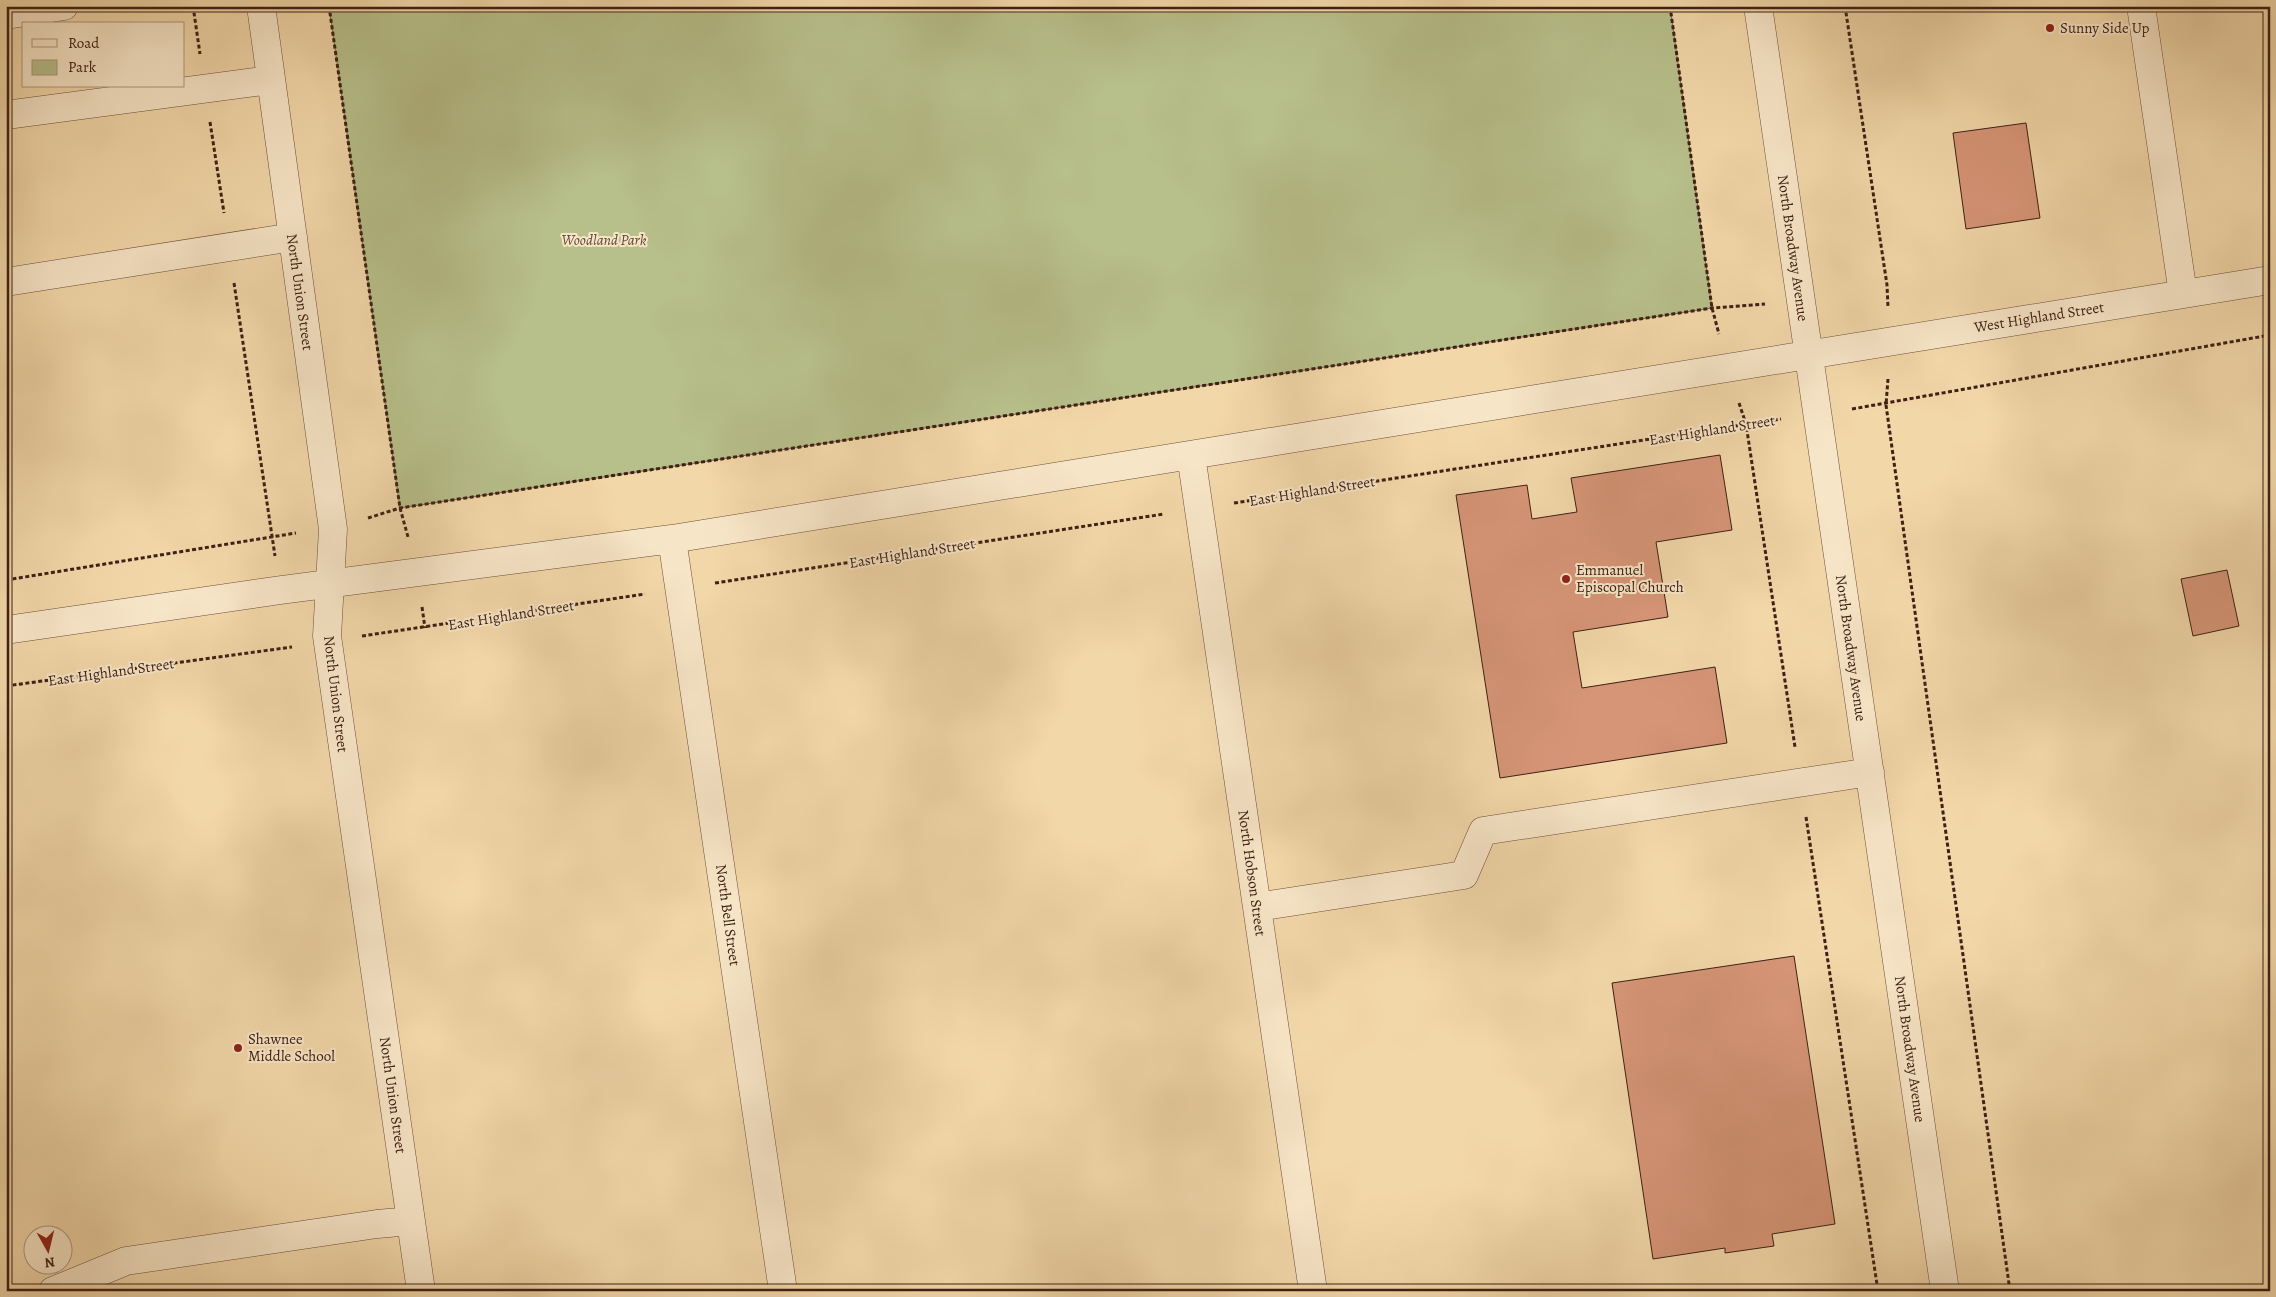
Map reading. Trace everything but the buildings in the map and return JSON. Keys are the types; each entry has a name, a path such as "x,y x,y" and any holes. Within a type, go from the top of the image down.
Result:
{"street":[{"path":"6,16 64,6"},
{"name":"North Union Street","path":"261,6 333,529 327,636 422,1291"},
{"name":"North Broadway Avenue","path":"1758,6 1945,1291"},
{"path":"2141,6 2183,294"},
{"path":"6,115 271,80"},
{"path":"6,282 293,237"},
{"name":"West Highland Street","path":"1809,354 2270,280"},
{"path":"6,630 331,584 672,539 1809,354"},
{"name":"North Hobson Street","path":"1191,455 1313,1291"},
{"name":"North Bell Street","path":"672,539 783,1291"},
{"path":"1257,907 1464,875 1483,831 1870,772"},
{"path":"53,1291 126,1261 377,1224 412,1221"}],"path":[{"path":"329,6 400,508 418,573 425,628"},
{"path":"1670,6 1712,308 1727,367 1746,424 1878,1291"},
{"path":"1845,6 1887,284 1890,341 1886,404 2010,1291"},
{"path":"6,580 271,536 333,529 400,508 1712,308 1801,302"},
{"path":"1817,414 1886,404 2270,335"},
{"name":"East Highland Street","path":"6,686 294,646 327,636 370,636 425,628 1817,414"}],"green space":[{"name":"Woodland Park","path":"329,6 1670,6 1712,308 400,508"}],"place":[{"name":"Sunny Side Up","path":"2050,28"},
{"name":"Emmanuel Episcopal Church","path":"1566,579"},
{"name":"Shawnee Middle School","path":"238,1048"}]}
